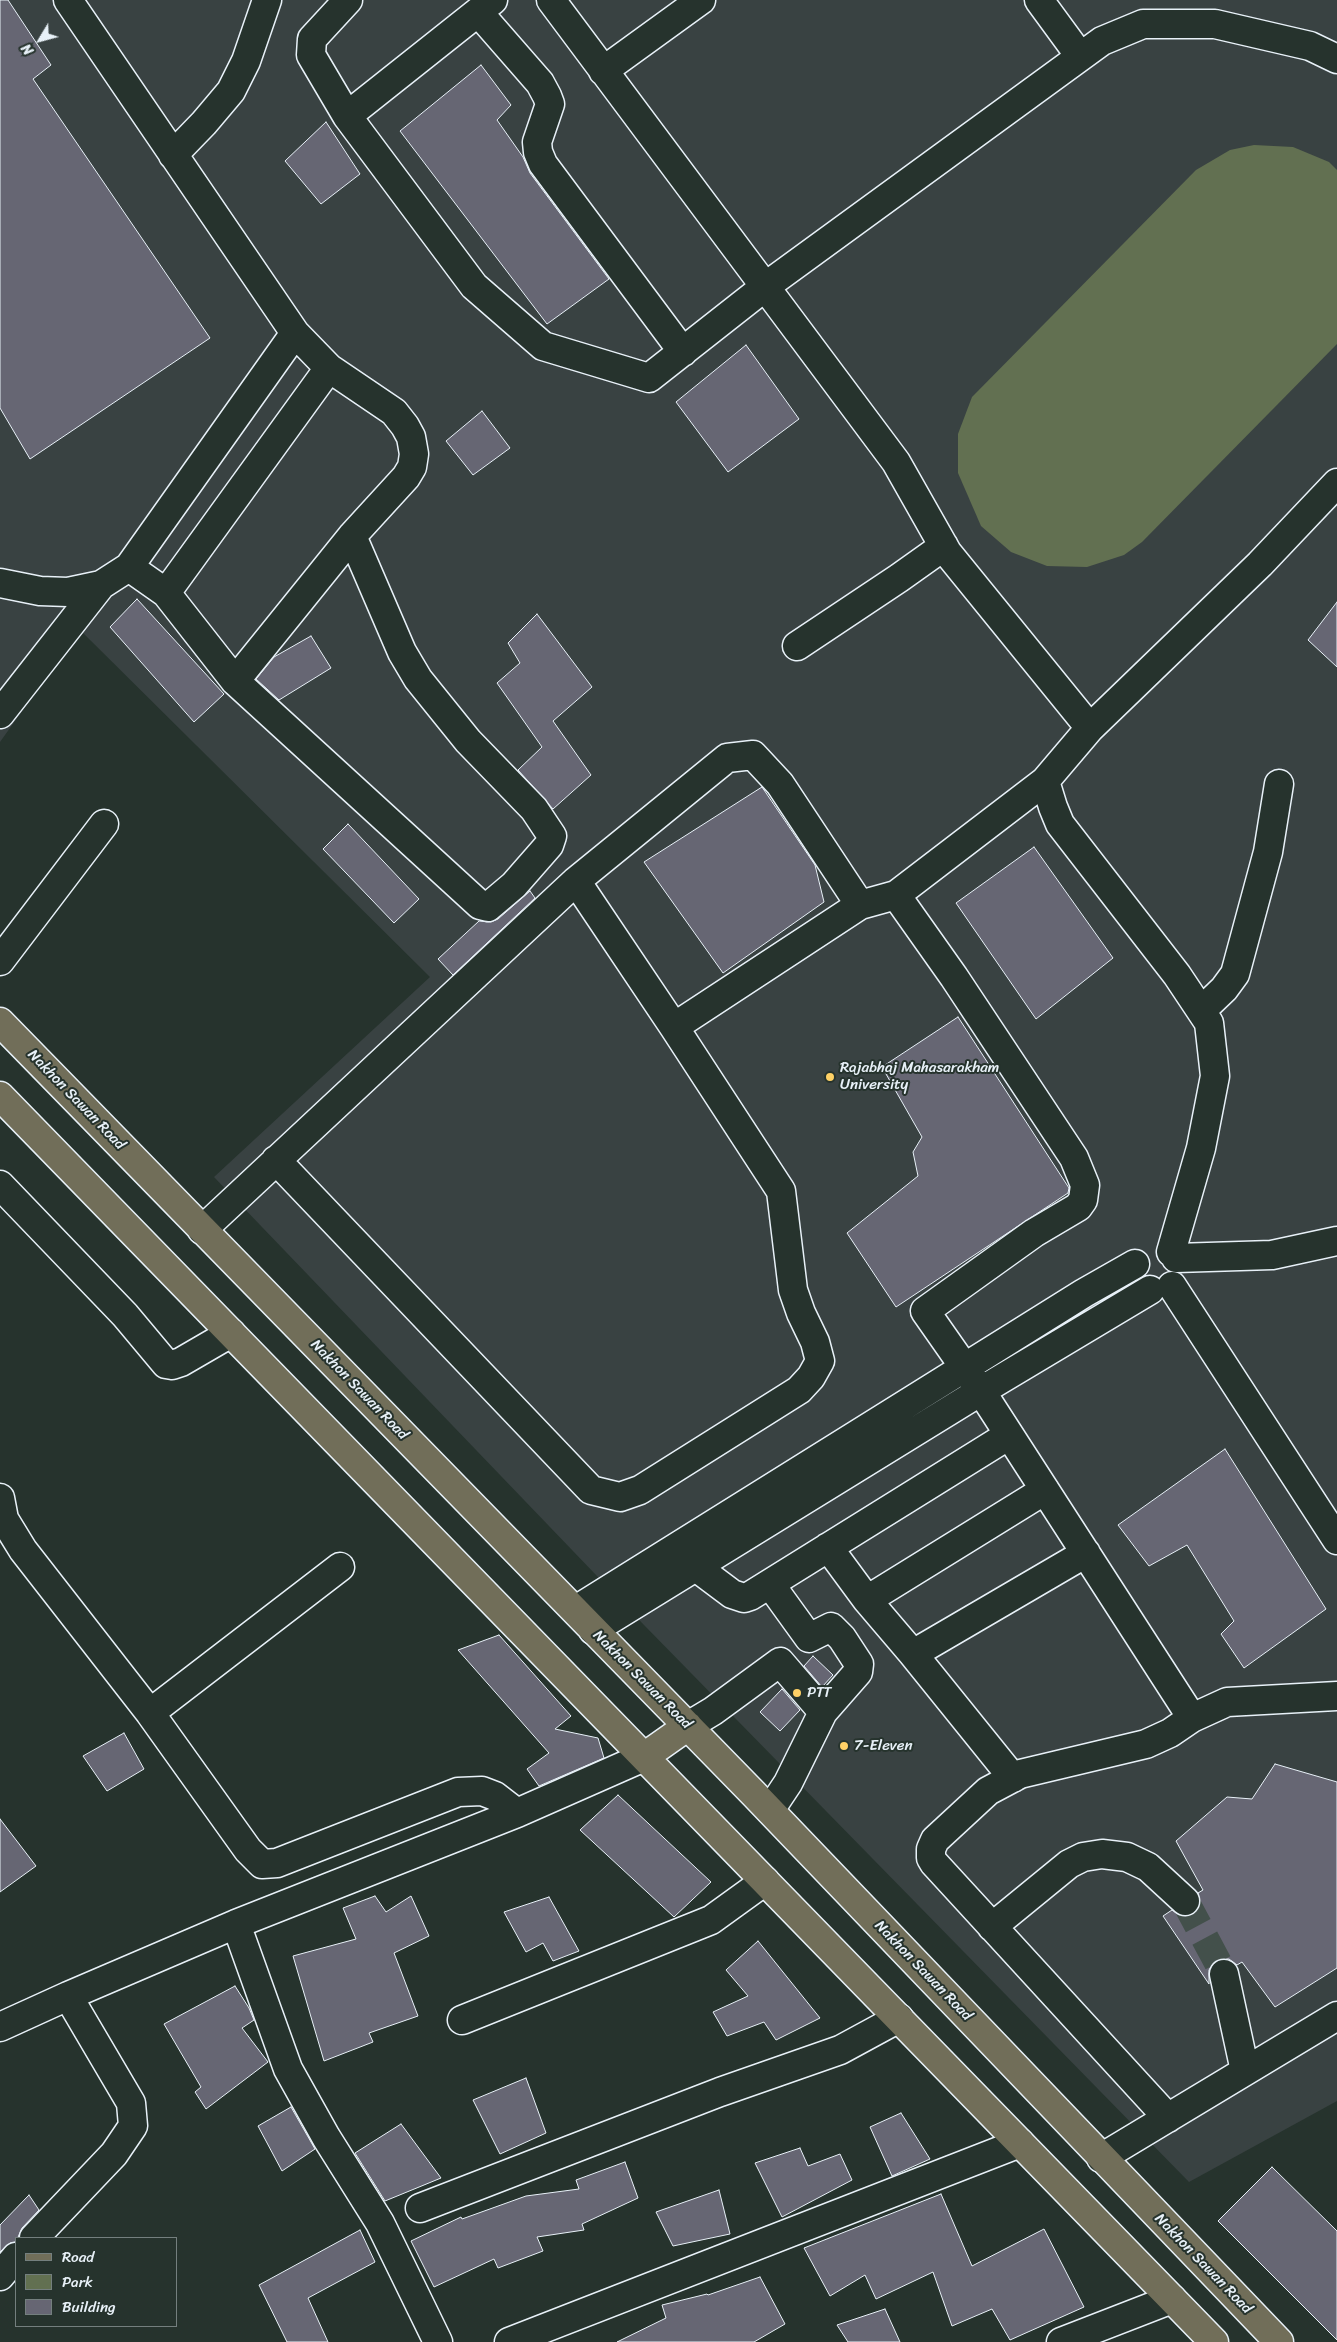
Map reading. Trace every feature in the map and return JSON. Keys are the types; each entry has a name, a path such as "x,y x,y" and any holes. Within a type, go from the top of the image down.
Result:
{"main road":[{"name":"Nakhon Sawan Road","path":"0,1022 770,1810 1279,2342"},
{"path":"0,1096 1214,2342"},
{"path":"644,1757 688,1726"}],"street":[{"path":"68,0 295,333 329,368 394,412 411,437 414,454 412,467 406,477 352,536 235,681"},
{"path":"174,155 204,123 230,91 246,61 267,0"},
{"path":"348,0 312,39 311,55 347,116 474,286 542,346 649,378 766,286 1031,95 1102,41 1143,24 1215,24 1310,46 1337,59"},
{"path":"551,0 896,462 944,546 1003,622 1090,728"},
{"path":"603,71 701,0"},
{"path":"1039,0 1080,56"},
{"path":"347,116 485,6 540,83 550,104 537,142 538,152 543,164 683,352"},
{"path":"0,714 101,585 129,567 295,333"},
{"path":"166,593 329,368"},
{"path":"674,1027 860,905 896,895 1045,781 1090,728 1260,564 1337,483"},
{"path":"129,567 166,593 235,681 480,905 488,907 503,896 544,852 552,837 534,809 468,741 418,679 402,652 352,536"},
{"path":"797,646 944,546"},
{"path":"0,583 40,591 59,592 101,585"},
{"path":"202,1230 576,882 714,766 727,758 753,755 780,784 860,905"},
{"path":"593,1630 981,1391 1161,1288 1179,1273 1174,1255 1201,1148 1215,1076 1208,1023 1177,975 1060,824 1045,781"},
{"path":"1201,1011 1224,989 1235,974 1268,852 1279,784"},
{"path":"0,961 104,824"},
{"path":"276,1160 591,1490 620,1496 640,1490 799,1390 811,1377 820,1361 815,1342 801,1313 794,1290 781,1192 674,1027 576,882"},
{"path":"896,895 954,977 1074,1158 1085,1185 1083,1200 1078,1207 1034,1233 925,1310 966,1368 1192,1718"},
{"path":"0,1185 125,1315 166,1364 172,1365 181,1362 231,1333"},
{"path":"576,1610 1084,1293 1135,1264 1144,1251 1151,1248 1164,1248 1174,1255 1272,1255 1336,1243"},
{"path":"1135,1264 1136,1277 1143,1287 1161,1288"},
{"path":"1161,1288 1337,1540"},
{"path":"696,1567 738,1597 750,1596 1009,1434"},
{"path":"867,1600 1045,1490"},
{"path":"0,1498 4,1519 22,1550 150,1713 248,1850 262,1864 277,1863 458,1792 482,1791 495,1796 517,1813"},
{"path":"828,1547 867,1600 913,1654 1012,1778"},
{"path":"913,1654 1086,1553"},
{"path":"150,1713 340,1567"},
{"path":"770,1584 809,1638"},
{"path":"688,1726 713,1711 780,1662 809,1638 831,1626 842,1638 859,1664 858,1672 823,1712 788,1783 770,1810"},
{"path":"780,1662 823,1712"},
{"path":"1168,2118 934,1863 930,1854 935,1840 996,1786 1012,1778 1061,1764 1137,1747 1159,1739 1192,1718 1227,1702 1337,1696"},
{"path":"0,2028 68,1996 236,1924 517,1813 644,1757"},
{"path":"992,1926 1068,1864 1083,1857 1102,1854 1127,1856 1148,1867 1185,1901"},
{"path":"462,2020 711,1920 743,1899 765,1881"},
{"path":"236,1924 288,2069 326,2137 380,2223 438,2342"},
{"path":"1224,1974 1245,2072"},
{"path":"35,2237 114,2154 133,2126 131,2103 68,1996"},
{"path":"1101,2158 1337,2016"},
{"path":"420,2208 720,2092 840,2050 898,2018"},
{"path":"509,2342 1020,2143"},
{"path":"0,2276 15,2258"},
{"path":"1061,2342 1172,2299"}],"shaded area":[{"name":"Rajabhaj Mahasarakham University","path":"0,0 1337,0 1337,2101 1189,2182 644,1625 214,1177 430,977 80,630 0,742"}],"green space":[{"path":"1254,145 1293,147 1329,162 1337,170 1337,344 1142,542 1124,555 1087,567 1047,566 1011,552 981,526 958,473 958,434 972,397 1196,170 1230,150"}],"building":[{"path":"0,0 8,0 51,65 33,79 210,338 30,459 0,408"},
{"path":"481,65 511,105 497,120 523,157 530,173 609,279 547,324 400,131"},
{"path":"326,122 360,174 321,204 285,161"},
{"path":"746,345 799,419 728,472 676,402"},
{"path":"482,411 510,448 473,475 446,441"},
{"path":"137,599 224,694 194,722 110,627"},
{"path":"1337,602 1337,667 1308,640"},
{"path":"537,614 592,687 553,721 591,775 553,809 518,770 542,747 497,683 520,663 508,643"},
{"path":"311,636 331,668 279,700 256,679 274,657"},
{"path":"762,787 815,865 824,902 723,973 644,862"},
{"path":"348,824 419,899 394,923 323,849"},
{"path":"1034,847 1113,958 1036,1019 956,903"},
{"path":"530,891 535,898 453,975 438,959 479,921 491,922 498,919"},
{"path":"958,1017 1069,1188 1068,1193 896,1307 847,1233 918,1176 913,1152 922,1137 882,1067"},
{"path":"1225,1449 1326,1609 1244,1668 1221,1634 1234,1621 1187,1545 1149,1566 1118,1525"},
{"path":"499,1635 571,1716 555,1729 598,1738 604,1758 539,1786 527,1769 549,1753 458,1650"},
{"path":"813,1656 833,1675 822,1687 804,1666"},
{"path":"782,1689 800,1710 780,1731 760,1712"},
{"path":"124,1733 144,1769 107,1791 83,1756"},
{"path":"1275,1764 1337,1782 1337,1968 1275,2007 1242,1962 1237,1965 1229,1959 1221,1959 1214,1962 1209,1970 1209,1984 1163,1916 1172,1910 1181,1916 1190,1916 1197,1911 1200,1905 1198,1893 1203,1890 1176,1841 1227,1797 1252,1799"},
{"path":"618,1795 711,1882 674,1917 580,1830"},
{"path":"0,1819 36,1866 0,1892"},
{"path":"375,1896 386,1912 411,1896 429,1936 394,1953 418,2016 369,2033 373,2042 324,2061 293,1956 356,1939 343,1908"},
{"path":"549,1897 579,1951 553,1961 543,1943 526,1952 504,1912"},
{"path":"758,1941 820,2018 776,2040 764,2022 727,2036 713,2012 748,1996 726,1970"},
{"path":"235,1986 254,2020 242,2028 268,2062 206,2109 195,2092 201,2087 164,2024"},
{"path":"526,2078 546,2133 500,2154 473,2100"},
{"path":"291,2107 315,2149 282,2171 258,2126"},
{"path":"901,2113 930,2159 892,2176 870,2127"},
{"path":"401,2124 441,2178 385,2201 355,2153"},
{"path":"800,2148 808,2166 840,2154 852,2180 782,2217 755,2163"},
{"path":"625,2162 638,2198 582,2224 584,2230 537,2237 543,2251 498,2268 494,2259 434,2287 411,2241 461,2217 462,2219 526,2196 579,2189 576,2180"},
{"path":"1272,2167 1337,2231 1337,2340 1218,2221"},
{"path":"719,2190 730,2234 673,2246 656,2212"},
{"path":"941,2194 972,2266 1044,2229 1084,2307 1010,2340 992,2309 952,2326 933,2272 876,2299 865,2275 830,2296 804,2248"},
{"path":"29,2195 39,2210 22,2228 18,2237 15,2237 15,2242 10,2243 0,2252 0,2225"},
{"path":"360,2230 375,2262 308,2298 328,2342 287,2342 259,2285"},
{"path":"760,2277 785,2324 754,2342 617,2342 666,2318 662,2305 708,2295"},
{"path":"885,2309 900,2342 848,2342 837,2325"}],"tunnel":[{"path":"1185,1901 1224,1974"}],"place":[{"name":"Rajabhaj Mahasarakham University","path":"830,1077"},
{"name":"PTT","path":"797,1693"},
{"name":"7-Eleven","path":"844,1746"}]}
